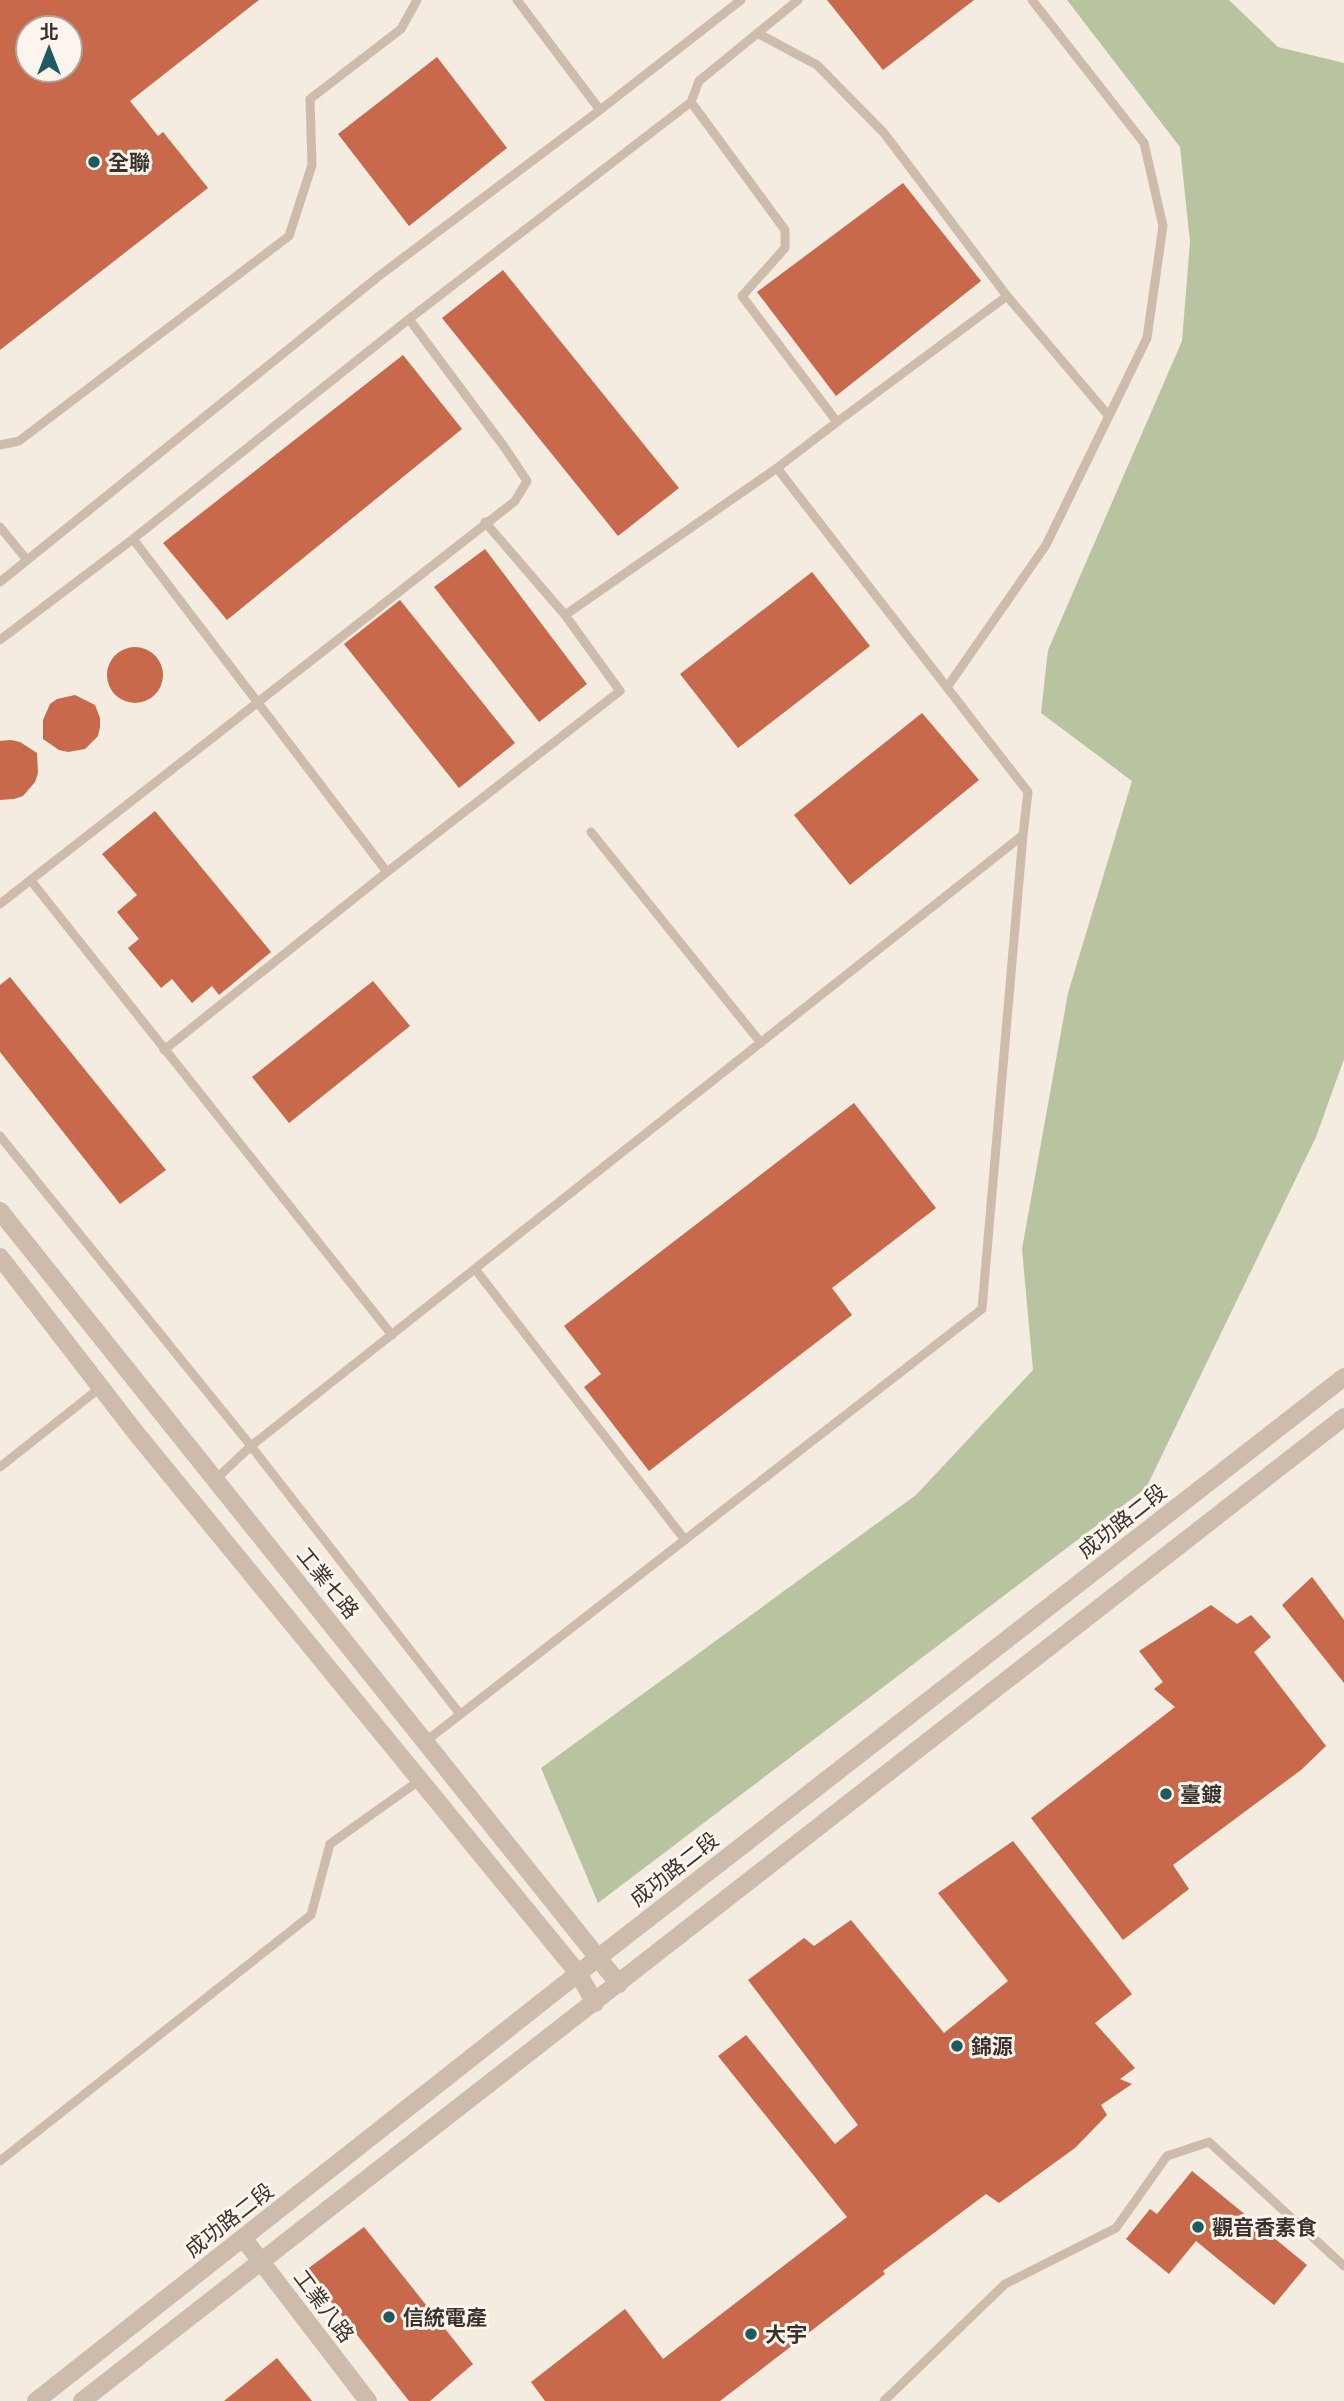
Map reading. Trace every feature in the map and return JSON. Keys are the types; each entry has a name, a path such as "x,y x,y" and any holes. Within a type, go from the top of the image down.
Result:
{"street":[{"name":"工業七路","path":"0,1211 620,1984"},
{"path":"0,1256 136,1433 578,1973 595,2003"},
{"name":"成功路二段","path":"36,2401 578,1973 1344,1377"},
{"path":"82,2401 1344,1417"},
{"name":"工業八路","path":"243,2238 368,2401"}],"lane":[{"path":"0,445 19,441 289,236 312,165 310,99 401,29 417,0"},
{"path":"517,0 600,110"},
{"path":"0,582 379,276 741,0"},
{"path":"0,640 691,102 699,81 799,0"},
{"path":"948,686 1046,545 1147,338 1163,226 1144,143 1032,0"},
{"path":"757,33 817,65 884,133 1007,296 1108,415"},
{"path":"691,102 785,230 785,248 743,296 837,422"},
{"path":"565,615 777,468 1007,296"},
{"path":"0,904 32,882 515,501 527,481 409,319"},
{"path":"426,1741 982,1309 1028,792 777,468"},
{"path":"164,1050 620,691 565,615 485,522"},
{"path":"0,527 27,560"},
{"path":"133,539 387,872"},
{"path":"591,832 761,1043"},
{"path":"215,1480 251,1446 1023,835"},
{"path":"32,882 392,1335"},
{"path":"0,1136 251,1446 460,1714"},
{"path":"475,1269 685,1539"},
{"path":"0,1467 101,1387"},
{"path":"0,2161 311,1915 330,1844 420,1780"},
{"path":"884,2401 1004,2284 1116,2228 1167,2156 1209,2142 1344,2266"}],"green space":[{"path":"1067,0 1229,0 1278,47 1344,63 1344,1059 1316,1137 1146,1488 598,1903 541,1768 916,1495 1033,1370 1022,1249 1068,993 1132,781 1041,713 1048,650 1182,341 1190,242 1180,147"}],"building":[{"name":"全聯","path":"0,0 259,0 130,101 158,136 163,132 208,188 0,350"},
{"path":"827,0 974,0 883,70"},
{"path":"437,57 507,148 409,226 338,134"},
{"path":"903,183 981,281 836,396 757,292"},
{"path":"503,270 679,488 618,536 442,318"},
{"path":"403,355 462,429 227,620 163,543"},
{"path":"485,549 587,684 539,722 434,587"},
{"path":"812,572 870,646 738,748 680,674"},
{"path":"400,600 515,743 459,788 344,644"},
{"path":"129,647 141,647 151,651 159,659 163,675 159,691 151,699 141,703 129,703 119,699 111,691 107,681 107,669 111,659 119,651"},
{"path":"75,695 95,705 100,727 98,736 85,749 68,752 59,750 43,739 43,720 50,704 57,699"},
{"path":"922,713 979,780 850,885 794,815"},
{"path":"0,741 20,742 37,753 38,773 35,782 23,796 0,800"},
{"path":"155,811 271,952 219,995 212,986 192,1003 172,979 161,988 128,948 139,939 117,912 137,895 102,854"},
{"path":"10,977 166,1170 120,1204 0,1052 0,985"},
{"path":"373,981 410,1026 289,1123 252,1077"},
{"path":"854,1103 936,1208 832,1288 852,1315 649,1471 584,1387 601,1374 564,1326"},
{"path":"1312,1577 1344,1620 1344,1683 1282,1605"},
{"name":"臺鍍","path":"1211,1605 1237,1624 1251,1615 1271,1637 1254,1652 1326,1746 1301,1770 1173,1865 1189,1889 1123,1940 1031,1818 1175,1707 1154,1689 1163,1682 1139,1651"},
{"name":"錦源","path":"1013,1841 1132,1994 1095,2023 1135,2068 1120,2079 1132,2084 1101,2105 1107,2115 1075,2148 999,2203 986,2194 883,2271 885,2274 720,2401 545,2401 531,2382 625,2309 663,2359 847,2217 718,2056 746,2035 835,2144 858,2125 748,1980 804,1938 814,1946 851,1920 944,2033 1008,1981 938,1893"},
{"name":"觀音香素食","path":"1192,2171 1307,2265 1274,2305 1196,2241 1169,2274 1126,2239 1150,2209 1157,2214"},
{"name":"信統電產","path":"364,2227 473,2364 430,2401 409,2401 306,2270"},
{"path":"277,2358 312,2401 224,2401"}],"place":[{"name":"全聯","path":"94,162"},
{"name":"臺鍍","path":"1166,1794"},
{"name":"錦源","path":"957,2046"},
{"name":"觀音香素食","path":"1198,2227"},
{"name":"信統電產","path":"389,2317"},
{"name":"大宇","path":"751,2334"}]}
